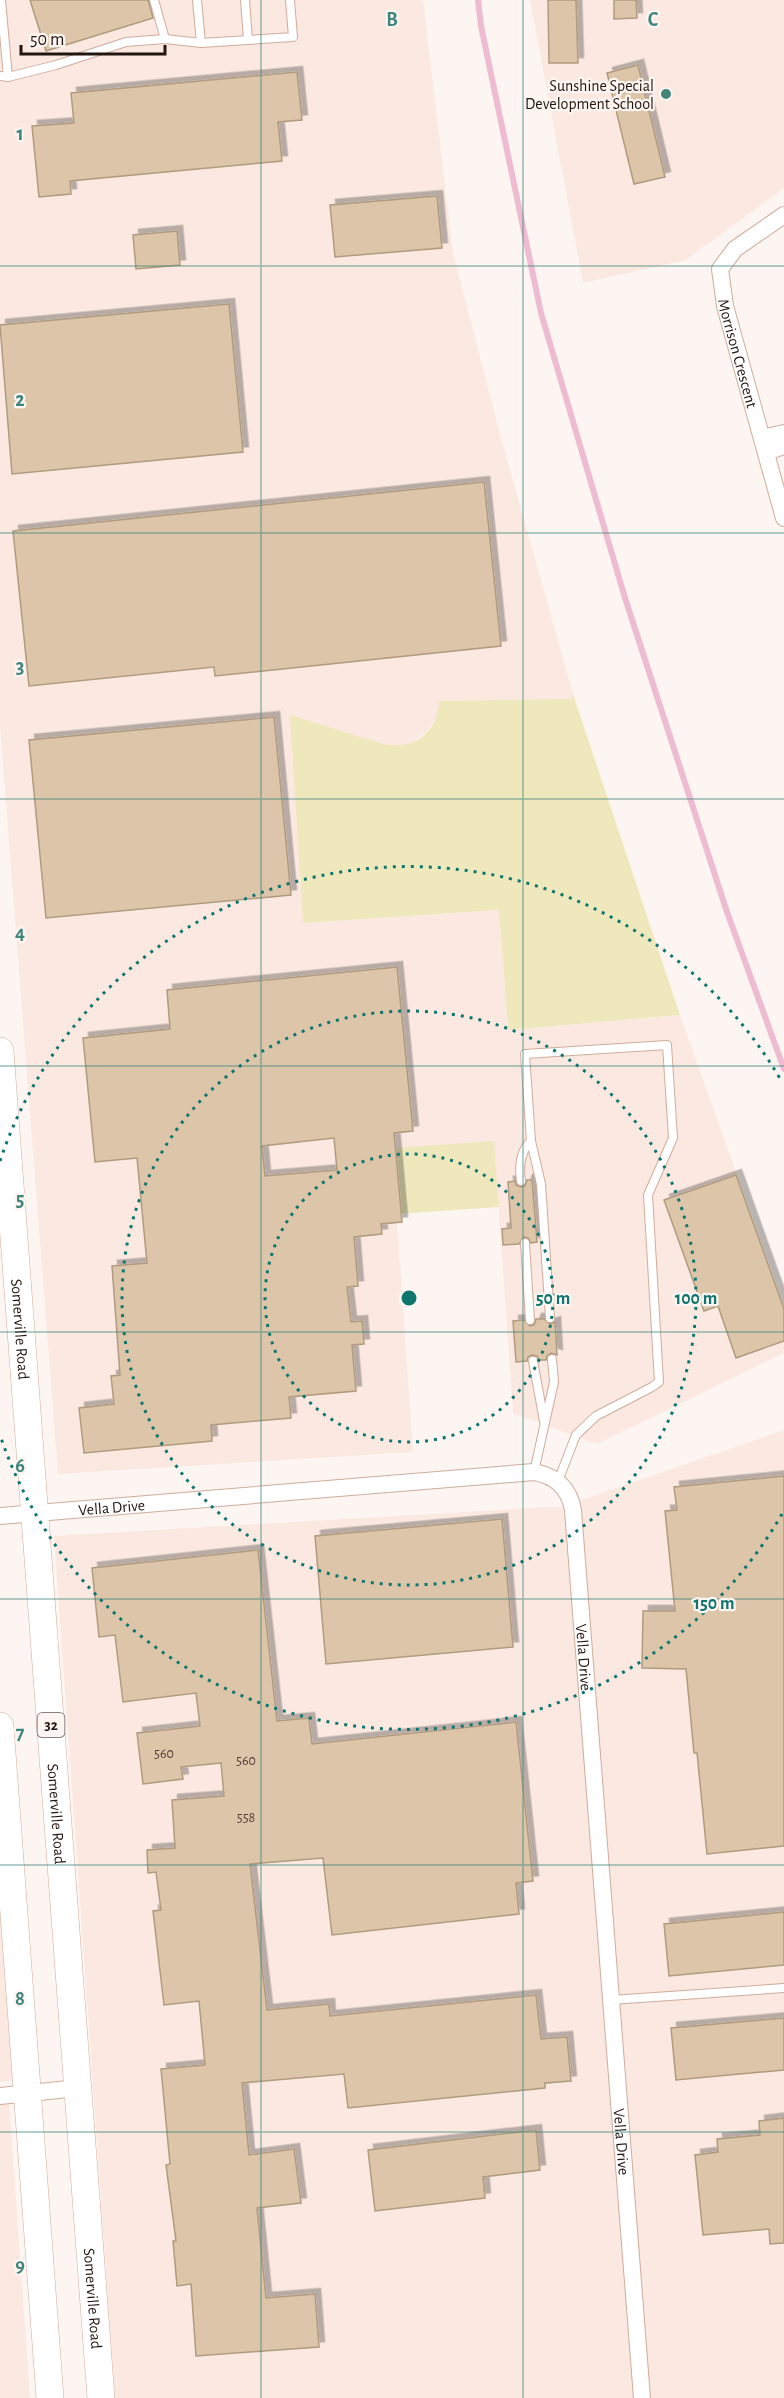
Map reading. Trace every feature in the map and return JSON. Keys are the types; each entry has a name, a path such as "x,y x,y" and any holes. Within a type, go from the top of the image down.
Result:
{"main road":[{"name":"Somerville Road","path":"0,1051 101,2398"},
{"path":"0,1726 50,2398"}],"street":[{"name":"Morrison Crescent","path":"784,215 735,249 720,269 725,306 784,518"},
{"path":"764,445 784,433"},
{"path":"764,445 784,446"},
{"name":"Vella Drive","path":"0,1516 534,1472 551,1476 569,1495 573,1510 642,2398"},
{"path":"0,2096 78,2088"}],"lane":[{"path":"1,0 4,77 56,65 126,42 165,39 201,44 293,37 290,0"},
{"path":"154,0 165,39"},
{"path":"197,0 201,44"},
{"path":"245,0 248,40"},
{"path":"550,1318 541,1184 531,1141 525,1054 666,1046 673,1138 648,1195 659,1382 596,1416 576,1435 558,1481"},
{"path":"521,1181 524,1149 531,1141"},
{"path":"525,1243 530,1320"},
{"path":"534,1472 554,1382 552,1359"},
{"path":"533,1361 544,1425"},
{"path":"611,2000 784,1988"}],"shaded area":[{"path":"0,0 423,0 453,253 573,699 438,714 427,732 413,742 398,747 383,744 304,923 499,910 508,1030 680,1015 784,1307 784,1353 597,1444 513,1413 494,1142 392,1148 413,1452 58,1474 0,726"},
{"name":"Sunshine Special Development School","path":"530,0 784,0 784,188 686,260 583,283"},
{"path":"573,694 680,1015 508,1030 499,910 303,923 290,715 383,744 395,745 414,741 429,730 434,722 439,701 572,699"},
{"path":"494,1141 499,1207 396,1214 392,1148"},
{"path":"784,1430 784,2398 115,2398 54,1536 564,1506"},
{"path":"0,1899 15,2080 0,2082"},
{"path":"9,2101 30,2398 0,2398 0,2102"}],"building":[{"path":"30,0 148,0 153,18 46,51"},
{"path":"548,0 576,0 578,63 549,63"},
{"path":"614,0 636,0 637,18 614,19"},
{"path":"638,65 665,177 634,184 607,73"},
{"path":"297,72 302,120 278,122 282,161 70,181 71,194 39,197 32,126 74,123 71,93"},
{"path":"437,196 442,248 335,257 330,205"},
{"path":"177,231 180,265 136,269 133,235"},
{"path":"229,304 243,452 12,474 0,325"},
{"path":"484,482 501,646 215,676 214,667 29,686 13,531"},
{"path":"274,717 291,895 46,918 29,740"},
{"path":"397,967 413,1131 394,1133 402,1222 381,1224 382,1234 354,1237 358,1286 347,1287 351,1322 362,1321 364,1344 352,1345 356,1391 289,1397 291,1418 211,1425 212,1441 84,1453 79,1408 114,1404 111,1376 120,1375 112,1266 147,1263 137,1158 95,1162 83,1038 170,1029 167,990","holes":["334,1138 337,1170 265,1176 262,1146"]},
{"path":"736,1175 784,1309 784,1341 736,1358 718,1306 704,1311 664,1200"},
{"path":"527,1180 532,1180 537,1242 531,1243 528,1238 524,1237 519,1244 503,1245 502,1229 511,1228 508,1182 515,1181 516,1185 521,1187 525,1186"},
{"path":"536,1319 544,1319 550,1324 555,1322 557,1355 551,1353 546,1360 539,1360 537,1356 532,1355 527,1361 516,1362 513,1321 524,1320 530,1326 534,1325"},
{"path":"784,1476 784,1846 707,1854 686,1669 642,1668 643,1611 675,1611 665,1511 677,1510 674,1487"},
{"path":"502,1519 513,1647 326,1664 315,1536"},
{"path":"258,1550 277,1721 309,1718 312,1744 516,1722 533,1881 516,1883 519,1914 332,1935 323,1858 250,1864 267,2010 329,2004 330,2016 536,1995 541,2039 567,2037 571,2081 545,2083 545,2088 348,2108 344,2074 242,2083 249,2155 294,2149 301,2203 257,2208 266,2298 315,2294 319,2347 196,2356 191,2284 177,2286 173,2241 176,2241 166,2165 170,2164 161,2069 205,2065 199,2001 164,2005 153,1911 161,1910 156,1872 148,1873 147,1850 175,1848 172,1800 224,1796 221,1763 181,1767 183,1779 143,1784 137,1733 200,1726 196,1693 123,1702 115,1635 99,1637 92,1568"},
{"path":"784,1912 784,1965 669,1976 664,1924"},
{"path":"784,2018 784,2070 676,2080 671,2028"},
{"path":"784,2118 784,2243 770,2244 769,2229 703,2235 695,2155 718,2152 717,2139 760,2135 759,2121"},
{"path":"536,2130 540,2170 483,2177 485,2198 375,2211 368,2150"}],"waterway":[{"path":"478,0 481,26 541,313 625,598 727,912 784,1069"}],"place":[{"name":"Sunshine Special Development School","path":"666,94"}]}
